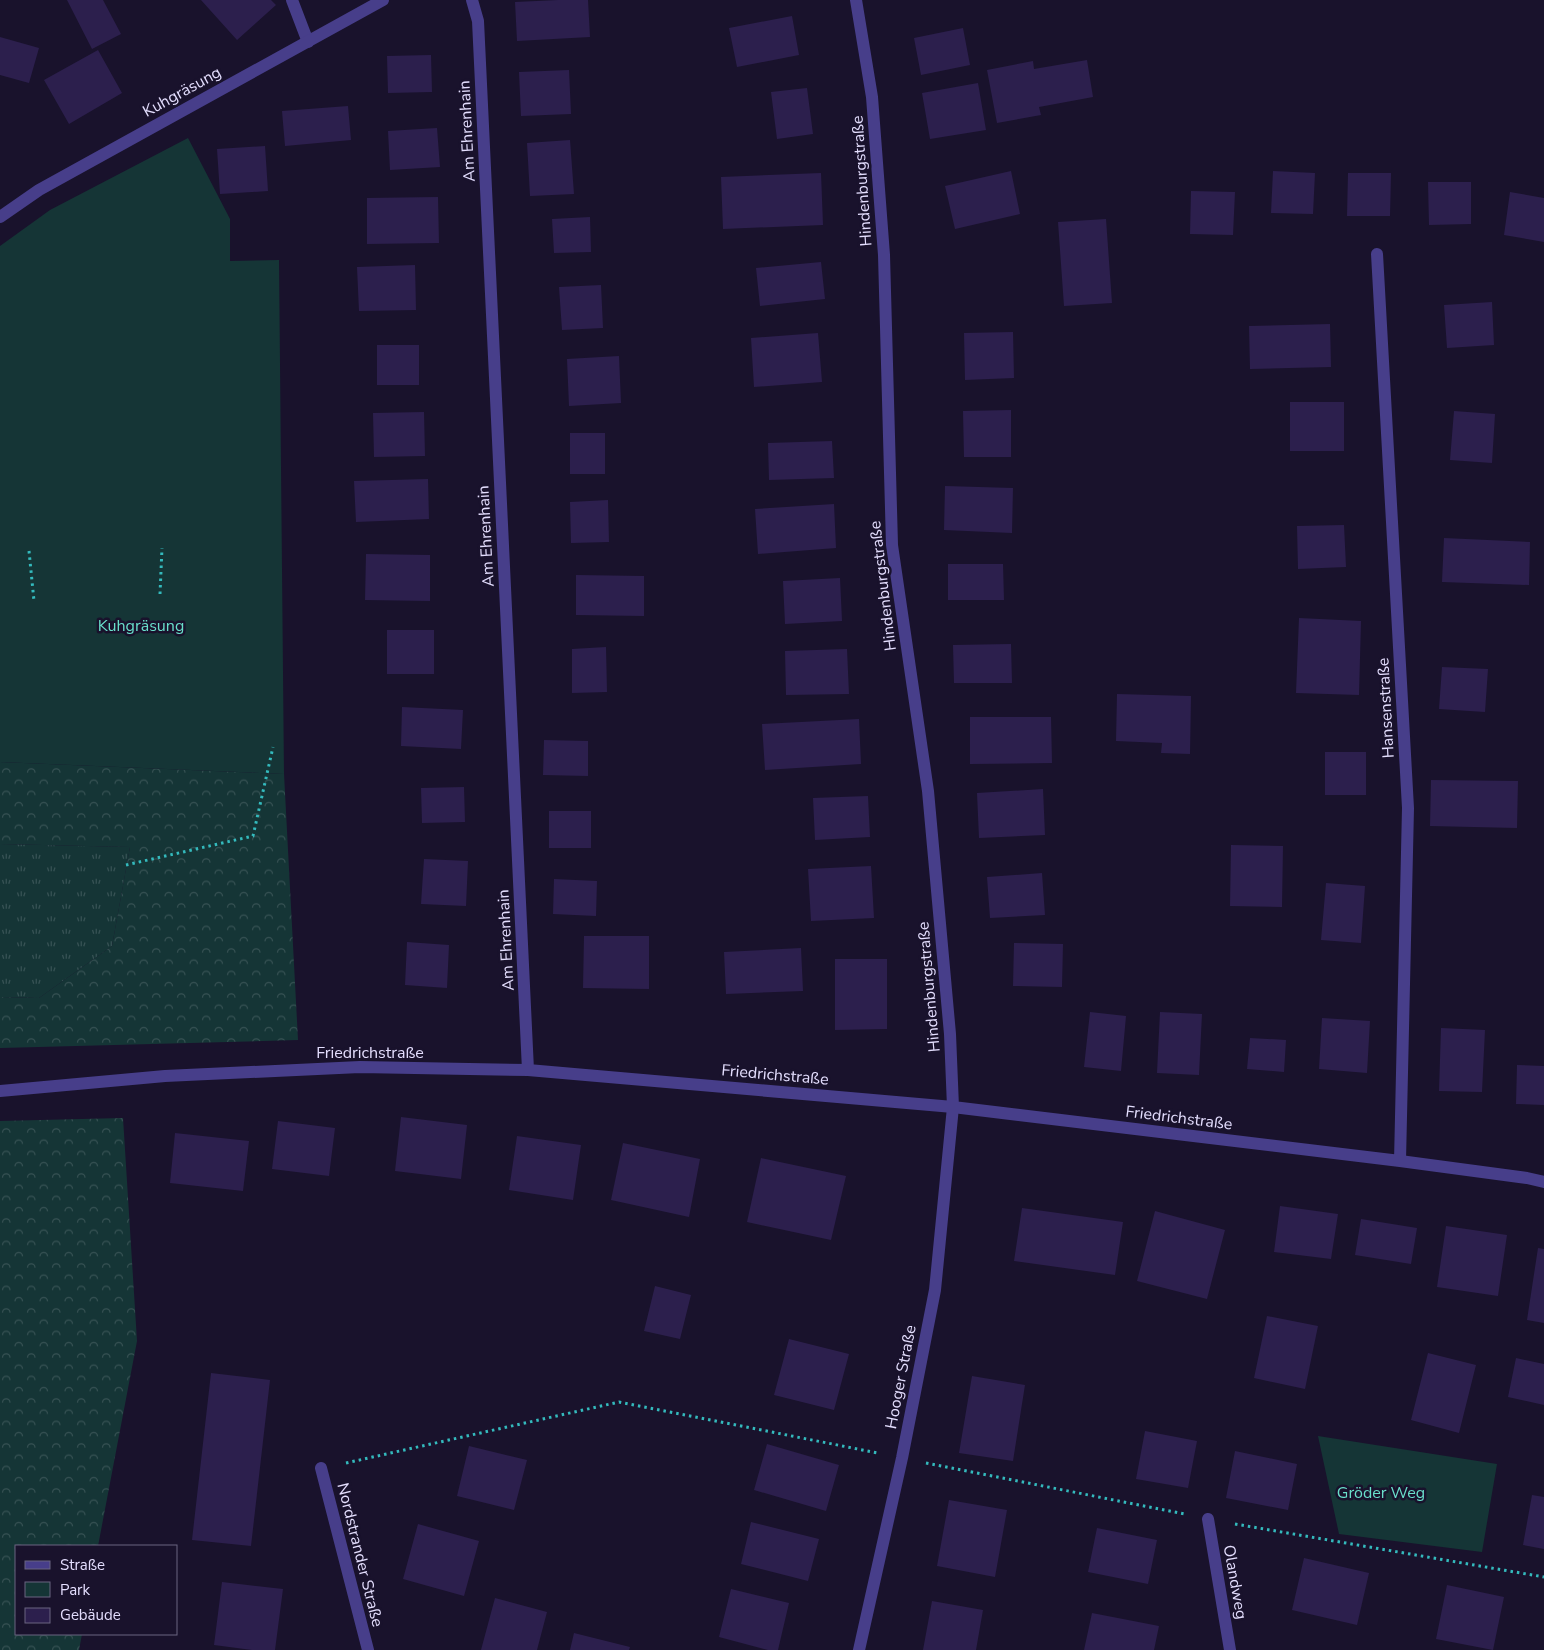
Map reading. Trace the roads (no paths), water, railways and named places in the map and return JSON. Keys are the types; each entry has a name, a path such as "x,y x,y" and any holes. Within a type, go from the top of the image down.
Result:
{"street":[{"path":"292,0 308,42"},
{"name":"Kuhgräsung","path":"0,217 38,190 383,0"},
{"name":"Am Ehrenhain","path":"472,0 478,21 528,1070"},
{"name":"Hindenburgstraße","path":"856,0 872,97 884,254 892,545 928,791 950,1034 953,1107"},
{"name":"Hansenstraße","path":"1377,254 1408,808 1400,1161"},
{"name":"Friedrichstraße","path":"0,1091 165,1076 351,1068 528,1070 953,1107 1400,1161 1527,1178 1544,1182"},
{"name":"Hooger Straße","path":"859,1650 902,1458 935,1290 953,1107"},
{"name":"Nordstrander Straße","path":"321,1468 368,1650"},
{"name":"Olandweg","path":"1208,1519 1230,1650"}],"park label":[{"name":"Gröder Weg","path":"1381,1493"}]}
